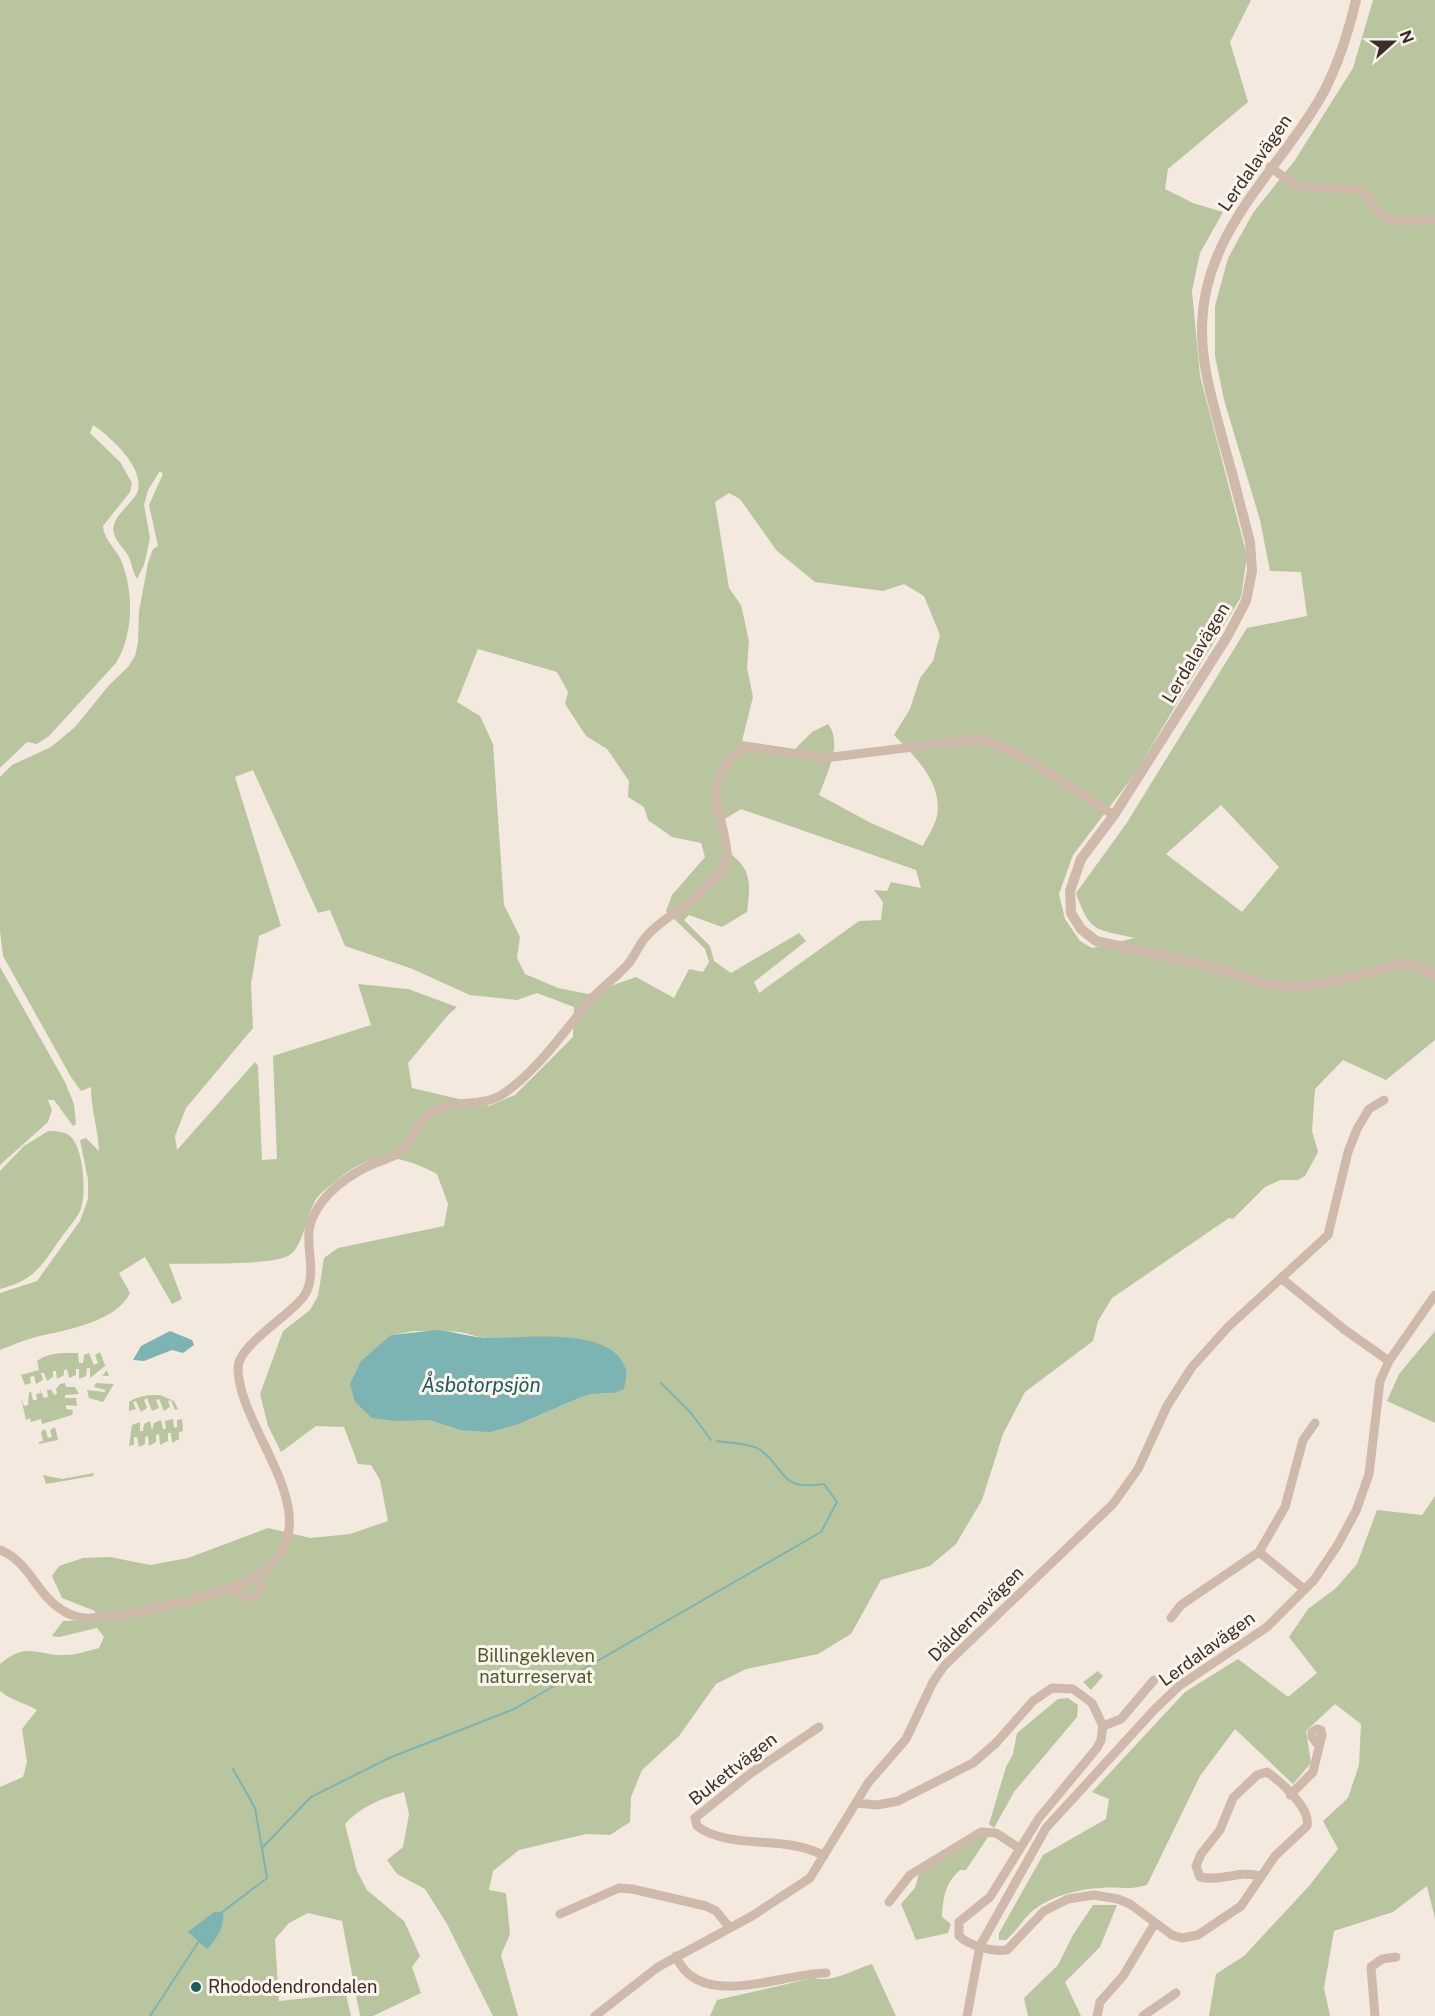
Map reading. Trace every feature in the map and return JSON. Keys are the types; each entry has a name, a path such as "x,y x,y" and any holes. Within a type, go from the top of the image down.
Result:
{"street":[{"name":"Lerdalavägen","path":"1356,0 1346,39 1324,91 1297,134 1270,167 1233,221 1219,250 1208,282 1202,322 1205,375 1250,542 1252,571 1246,601 1227,638 1114,815 1081,859 1070,891 1071,913 1076,922 1096,941 1205,965 1262,983 1296,987 1334,982 1401,964 1417,966 1435,976"},
{"path":"1270,167 1296,186 1360,190 1368,195 1379,214 1387,219 1435,219"},
{"path":"0,1550 15,1558 45,1596 65,1612 88,1619 176,1603 230,1588 257,1576 278,1557 287,1535 289,1521 277,1471 248,1410 238,1368 239,1360 252,1345 294,1307 309,1289 309,1226 315,1211 329,1195 352,1176 402,1151 427,1115 446,1106 489,1100 506,1093 566,1034 593,997 627,966 647,935 716,877 725,866 727,856 716,809 716,788 731,756 748,747 825,758 841,757 977,740 993,743 1017,756 1114,815"},
{"name":"Däldernavägen","path":"595,2016 658,1967 800,1886 818,1869 868,1783 906,1739 933,1682 944,1666 1113,1504 1138,1468 1167,1406 1192,1367 1227,1327 1328,1235 1348,1152 1357,1129 1369,1109 1384,1100"},
{"path":"1281,1278 1345,1330 1389,1361"},
{"name":"Lerdalavägen","path":"967,2016 980,1946 1046,1828 1179,1686 1267,1627 1304,1589 1337,1546 1356,1511 1374,1449 1375,1410 1380,1381 1389,1361 1435,1295"},
{"path":"1171,1618 1181,1605 1259,1552 1285,1507 1303,1440 1315,1423"},
{"path":"1259,1552 1304,1589"},
{"path":"230,1588 240,1596 249,1598 257,1596 262,1587 257,1576"},
{"path":"1103,1726 1121,1719 1154,1680"},
{"path":"857,1803 885,1805 898,1801 973,1763 996,1743 1033,1701 1052,1688 1073,1689 1083,1695 1099,1713 1103,1726 1101,1740 1097,1748 1038,1818 990,1897 959,1922 959,1936 980,1946 1007,1950 1044,1911 1061,1901 1080,1896 1106,1896 1118,1899 1144,1912 1172,1935 1182,1938 1198,1935 1241,1906 1275,1856 1306,1826 1308,1819 1305,1811 1268,1772 1257,1775 1233,1798 1220,1830 1197,1862 1198,1874 1208,1879 1247,1872 1260,1876"},
{"name":"Bukettvägen","path":"819,1727 751,1773 695,1818 697,1826 715,1836 800,1847 824,1856"},
{"path":"1290,1795 1313,1772 1319,1746"},
{"path":"889,1902 910,1875 981,1832 996,1833 1018,1848"},
{"path":"560,1914 607,1892 632,1889 706,1906 716,1911 730,1928"},
{"path":"1097,2016 1100,2002 1123,1977 1155,1923"},
{"path":"676,1956 681,1968 689,1976 701,1982 726,1987 810,1973 826,1973"},
{"path":"1375,2016 1371,1968 1382,1959 1396,1957"},
{"path":"1143,2016 1176,1993"}],"green space":[{"name":"Billingekleven naturreservat","path":"0,0 1251,0 1230,42 1248,102 1168,169 1165,189 1193,203 1223,212 1200,253 1192,291 1200,376 1247,556 1241,597 1134,775 1073,855 1059,894 1065,919 1080,941 1092,948 1135,938 1096,928 1086,916 1076,893 1126,824 1247,628 1307,616 1301,572 1270,571 1260,520 1224,400 1215,356 1215,306 1228,258 1253,213 1295,160 1353,68 1373,0 1435,0 1435,1040 1386,1080 1343,1060 1315,1089 1312,1131 1318,1152 1305,1176 1298,1180 1280,1180 1265,1187 1233,1219 1229,1218 1112,1298 1098,1321 1093,1341 1025,1392 1003,1434 982,1500 956,1544 930,1566 881,1580 851,1634 818,1654 746,1669 716,1684 679,1736 642,1770 631,1797 630,1822 610,1835 586,1834 519,1850 493,1871 489,1890 506,1893 510,1934 501,1955 518,2016 493,2016 447,1924 425,1889 397,1874 387,1860 403,1847 409,1814 404,1792 372,1804 345,1824 357,1871 367,1890 404,1921 420,1956 412,1967 421,1993 373,2016 360,2016 342,1921 308,1913 289,1923 275,1939 279,2001 346,1994 351,2016 0,2016 0,1787 23,1777 27,1762 22,1729 37,1710 0,1691 0,1664 26,1651 67,1655 99,1648 104,1637 97,1628 59,1637 52,1636 63,1621 96,1620 95,1611 62,1598 52,1576 59,1566 83,1558 110,1557 150,1565 188,1558 268,1528 310,1538 350,1534 388,1521 380,1480 371,1465 358,1464 344,1427 316,1426 281,1452 268,1426 260,1394 283,1331 310,1310 318,1296 324,1258 338,1248 444,1226 448,1204 437,1174 411,1162 398,1159 374,1160 350,1170 318,1196 297,1246 288,1256 248,1263 169,1264 182,1299 172,1304 145,1257 119,1273 130,1293 124,1303 114,1311 90,1323 30,1339 0,1350 0,1293 37,1281 80,1221 88,1199 88,1180 80,1140 86,1138 99,1151 91,1087 81,1091 71,1077 3,956 0,931 0,777 12,765 51,747 75,727 110,684 128,667 135,656 138,643 139,611 148,563 153,549 158,546 149,505 163,474 160,471 148,490 144,505 150,538 144,565 137,579 129,557 113,530 118,517 136,495 139,486 137,475 126,455 109,437 93,425 90,433 120,462 132,483 130,492 103,526 107,539 120,558 128,583 130,611 126,639 116,663 49,736 37,744 27,742 0,768","holes":["729,493 740,499 777,551 815,582 883,591 904,584 924,596 940,635 933,661 920,678 910,709 894,735 918,761 936,792 937,816 923,846 869,822 819,795 834,749 834,740 828,724 812,732 795,749 742,741 753,697 747,668 749,641 741,605 729,588 715,502","478,649 557,672 568,692 565,704 586,736 607,749 629,781 628,797 644,807 648,820 672,837 701,843 705,857 672,895 666,911 705,949 709,962 703,972 689,969 674,998 636,977 588,994 558,988 525,974 517,958 520,937 504,905 493,744 480,716 457,702","253,770 318,913 330,910 345,946 410,968 470,995 517,1000 537,993 574,1007 573,1037 515,1095 489,1106 412,1088 408,1063 457,1007 408,989 358,984 371,1025 273,1056 277,1159 262,1160 258,1066 255,1062 177,1150 175,1136 186,1108 253,1028 251,984 259,936 281,926 235,777","1221,805 1279,867 1242,912 1166,854","741,809 916,870 921,888 891,882 887,891 874,890 883,902 881,920 859,921 759,993 754,982 806,941 799,933 731,973 714,961 710,946 684,920 689,915 722,927 747,912 749,895 747,874 744,867 732,855 725,819","414,1331 446,1331 485,1338 572,1339 602,1348 619,1357 614,1393 592,1394 579,1398 519,1424 460,1430 428,1420 387,1340 391,1335"]},
{"path":"0,967 65,1082 74,1104 76,1124 73,1126 54,1100 48,1100 52,1110 48,1122 0,1165"},
{"path":"48,1131 65,1133 75,1142 81,1161 84,1184 80,1211 36,1271 21,1281 0,1289 0,1171 24,1146"},
{"path":"1435,1331 1435,1423 1387,1401 1399,1374"},
{"path":"100,1352 106,1368 105,1366 90,1378 90,1368 87,1368 86,1376 79,1379 79,1369 76,1369 76,1375 69,1378 67,1369 64,1370 64,1375 57,1379 56,1371 53,1371 53,1377 47,1381 44,1373 41,1373 43,1380 36,1384 34,1376 30,1377 31,1383 25,1385 21,1375 39,1370 37,1361 46,1356 78,1353 79,1363 83,1363 84,1355 89,1353 94,1365 98,1363 95,1355"},
{"path":"65,1383 66,1387 75,1387 79,1394 65,1395 65,1398 76,1398 77,1406 66,1405 66,1409 73,1410 72,1415 42,1424 41,1419 31,1422 30,1418 26,1420 21,1398 24,1406 28,1405 29,1392 33,1400 37,1400 36,1394 41,1393 40,1389 44,1398 48,1397 47,1390 51,1390 50,1387 54,1395 57,1394 56,1389 60,1384"},
{"path":"96,1383 114,1384 103,1402 89,1398 87,1390 104,1392 106,1390 94,1387"},
{"path":"160,1395 174,1401 178,1409 175,1410 171,1400 168,1401 170,1407 164,1411 159,1399 156,1400 159,1408 152,1411 147,1398 144,1400 147,1408 141,1412 136,1401 133,1402 136,1409 129,1411 129,1402 144,1396"},
{"path":"173,1419 174,1428 177,1427 177,1420 182,1419 183,1431 179,1432 179,1439 172,1443 171,1433 168,1433 168,1441 160,1445 159,1434 156,1435 156,1442 149,1446 148,1436 145,1437 145,1444 139,1447 137,1437 134,1437 134,1445 129,1446 132,1425 140,1422 140,1431 143,1431 144,1424 150,1421 152,1430 154,1423 161,1420 163,1429 166,1429 165,1421"},
{"path":"55,1427 58,1440 39,1444 43,1441 41,1432 45,1429 48,1438 52,1437 50,1430"},
{"path":"94,1473 93,1476 46,1484 43,1475 62,1479"},
{"path":"1435,1496 1435,1919 1427,1886 1393,1912 1334,1931 1324,1988 1330,2016 1209,2016 1216,1974 1244,1956 1309,1886 1338,1849 1323,1821 1348,1798 1359,1765 1361,1724 1335,1704 1306,1731 1311,1763 1293,1784 1235,1729 1200,1776 1147,1885 1134,1888 1075,1891 1058,1896 1031,1912 1006,1940 999,1940 999,1933 1043,1855 1106,1819 1109,1799 1092,1792 1185,1692 1238,1659 1288,1697 1317,1673 1289,1637 1308,1609 1336,1588 1357,1564 1377,1510 1422,1515"},
{"path":"1098,1671 1103,1676 1091,1690 1083,1682"},
{"path":"1068,1698 1078,1705 1077,1717 1014,1792 994,1828 989,1824 1006,1767 1013,1754 1017,1733 1058,1699"},
{"path":"980,1836 988,1837 966,1870 960,1870 955,1875 946,1891 942,1917 951,1924 948,1933 916,1940 901,1904 915,1888 919,1873"},
{"path":"1093,1905 1117,1905 1100,1947 1065,1982 1081,2016 1028,2016 1024,1998 1058,1965 1073,1935"},
{"path":"872,1964 896,2016 710,2016 717,2000 813,1978 828,1979"}],"water":[{"name":"Åsbotorpsjön","path":"438,1330 487,1338 568,1338 605,1346 618,1356 626,1370 624,1389 614,1393 592,1394 579,1398 519,1424 490,1432 460,1430 428,1420 397,1421 372,1418 355,1402 350,1384 361,1361 391,1335"},
{"path":"170,1331 192,1340 194,1345 183,1353 172,1350 144,1361 133,1360 141,1346"},
{"path":"214,1912 223,1912 223,1922 217,1937 207,1949 188,1932"}],"waterway":[{"path":"661,1383 691,1413 711,1440"},
{"path":"262,1848 311,1797 389,1758 514,1709 821,1532 837,1502 824,1484 809,1485 790,1481 759,1449 744,1444 717,1441"},
{"path":"221,1913 267,1878 255,1808 233,1769"},
{"path":"150,2016 199,1941"}],"place":[{"name":"Rhododendrondalen","path":"196,1987"}]}
